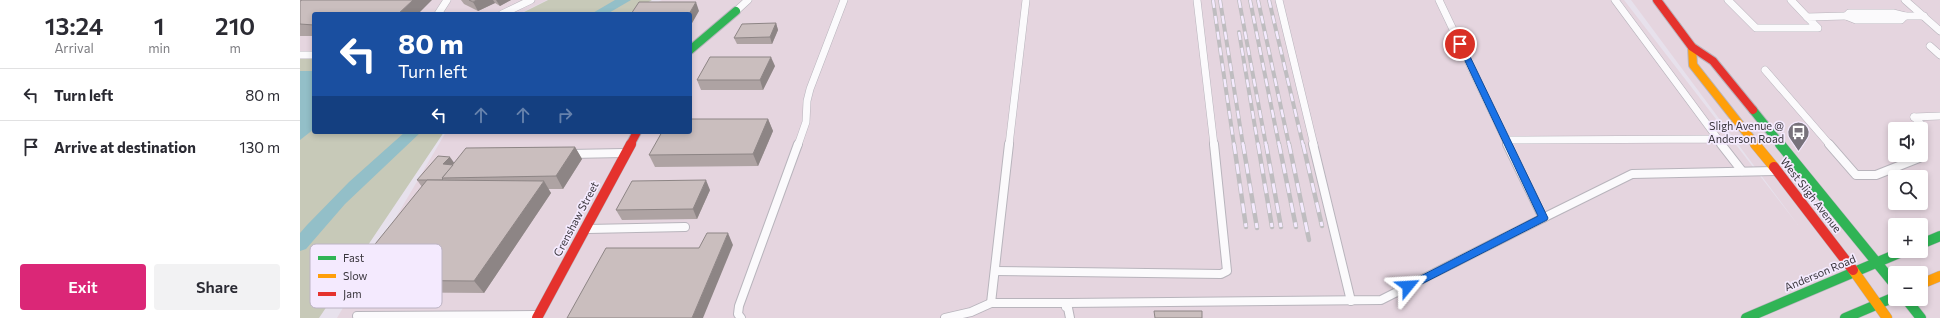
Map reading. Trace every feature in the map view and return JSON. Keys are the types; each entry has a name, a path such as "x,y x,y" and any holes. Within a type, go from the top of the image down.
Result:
{"main road":[{"name":"West Sligh Avenue","path":"1657,0 1692,47 1713,61 1888,276"},
{"path":"692,48 736,10"},
{"name":"West Sligh Avenue","path":"1692,47 1693,65 1778,171 1855,272 1887,318"},
{"name":"Crenshaw Street","path":"538,317 636,134"},
{"path":"1928,241 1940,236"},
{"name":"Anderson Road","path":"1746,318 1888,258"},
{"path":"1928,281 1940,276"},
{"path":"1845,318 1888,299"},
{"path":"1912,306 1921,318"}],"lane":[{"path":"439,12 447,0"},
{"path":"506,12 531,0"},
{"path":"736,10 748,0"},
{"path":"741,318 738,314 739,306 806,122 807,101 810,89 844,0"},
{"path":"991,303 1026,0"},
{"path":"995,271 1221,274 1227,271 1228,268 1197,0"},
{"path":"1279,0 1351,301"},
{"path":"1439,0 1543,218"},
{"path":"1615,0 1742,171"},
{"path":"1728,0 1756,28 1818,28 1791,0"},
{"path":"1905,0 1940,31"},
{"path":"1807,16 1846,16 1849,13 1893,13 1905,16 1924,16"},
{"path":"1930,46 1940,55"},
{"path":"300,55 312,54"},
{"path":"1765,70 1856,175 1876,174 1908,162"},
{"path":"1919,122 1914,117 1940,116"},
{"path":"1506,140 1718,139"},
{"path":"564,154 625,154"},
{"path":"945,318 971,312 991,303 1382,300 1632,174 1778,171"},
{"path":"585,229 685,227"},
{"path":"1064,318 1067,303"},
{"path":"1067,303 1070,318"},
{"path":"357,316 538,317"}],"shaded area":[{"path":"300,0 547,0 523,12 312,12 312,56 300,55"},
{"path":"662,0 1624,0 1798,225 1631,0 1940,0 1940,318 337,318 343,308 442,308 442,244 380,244 445,134 692,134 692,12 640,12"}],"green space":[{"path":"548,0 652,0 631,12 524,12"},
{"path":"300,56 312,56 312,134 443,134 369,244 310,244 310,308 326,308 319,318 300,318"}],"water":[{"path":"300,71 312,71 312,131 300,140"}],"building":[{"path":"413,0 400,12 312,12 312,25 300,24 300,1"},
{"path":"639,2 696,2 690,12 632,12"},
{"path":"776,23 770,37 734,38 742,24"},
{"path":"710,57 771,57 760,80 697,80"},
{"path":"692,119 768,119 753,154 649,155 661,134 692,134"},
{"path":"575,147 556,176 442,178 466,148"},
{"path":"438,156 450,157 443,164 453,165 442,178 443,179 417,180"},
{"path":"427,180 544,181 474,281 442,281 442,244 375,244"},
{"path":"706,180 693,209 616,210 632,181"},
{"path":"707,233 728,233 692,318 567,318 606,248 699,248"},
{"path":"1154,311 1202,311 1202,318 1155,318"}],"waterway":[{"path":"601,12 625,0"},
{"path":"300,245 340,200 412,134"}],"railway":[{"path":"1213,0 1234,145"},
{"path":"1220,0 1243,145"},
{"path":"1239,0 1266,145"},
{"path":"1250,0 1279,145"},
{"path":"1258,0 1289,145"},
{"path":"1269,0 1303,145"},
{"path":"1239,32 1258,145"},
{"path":"1234,144 1246,227"},
{"path":"1243,144 1257,228"},
{"path":"1258,144 1272,227"},
{"path":"1266,144 1281,227"},
{"path":"1279,144 1296,227"},
{"path":"1289,144 1309,240"},
{"path":"1303,144 1322,226"}],"traffic: fast":[{"path":"692,48 736,11"},
{"path":"1753,110 1888,276"},
{"path":"1928,241 1940,236"},
{"path":"1746,318 1888,258"},
{"path":"1845,318 1888,300"},
{"path":"1912,306 1921,318"}],"traffic: slow":[{"path":"1692,47 1693,65 1774,167"},
{"path":"1853,270 1887,318"},
{"path":"1928,281 1940,276"}],"traffic: jam":[{"path":"1657,0 1692,47 1713,61 1753,110"},
{"path":"537,318 636,134"},
{"path":"1774,167 1853,270"}],"place":[{"name":"Sligh Avenue @ Anderson Road","path":"1799,152"}],"route":[{"path":"1408,286 1543,218 1460,44"}]}
